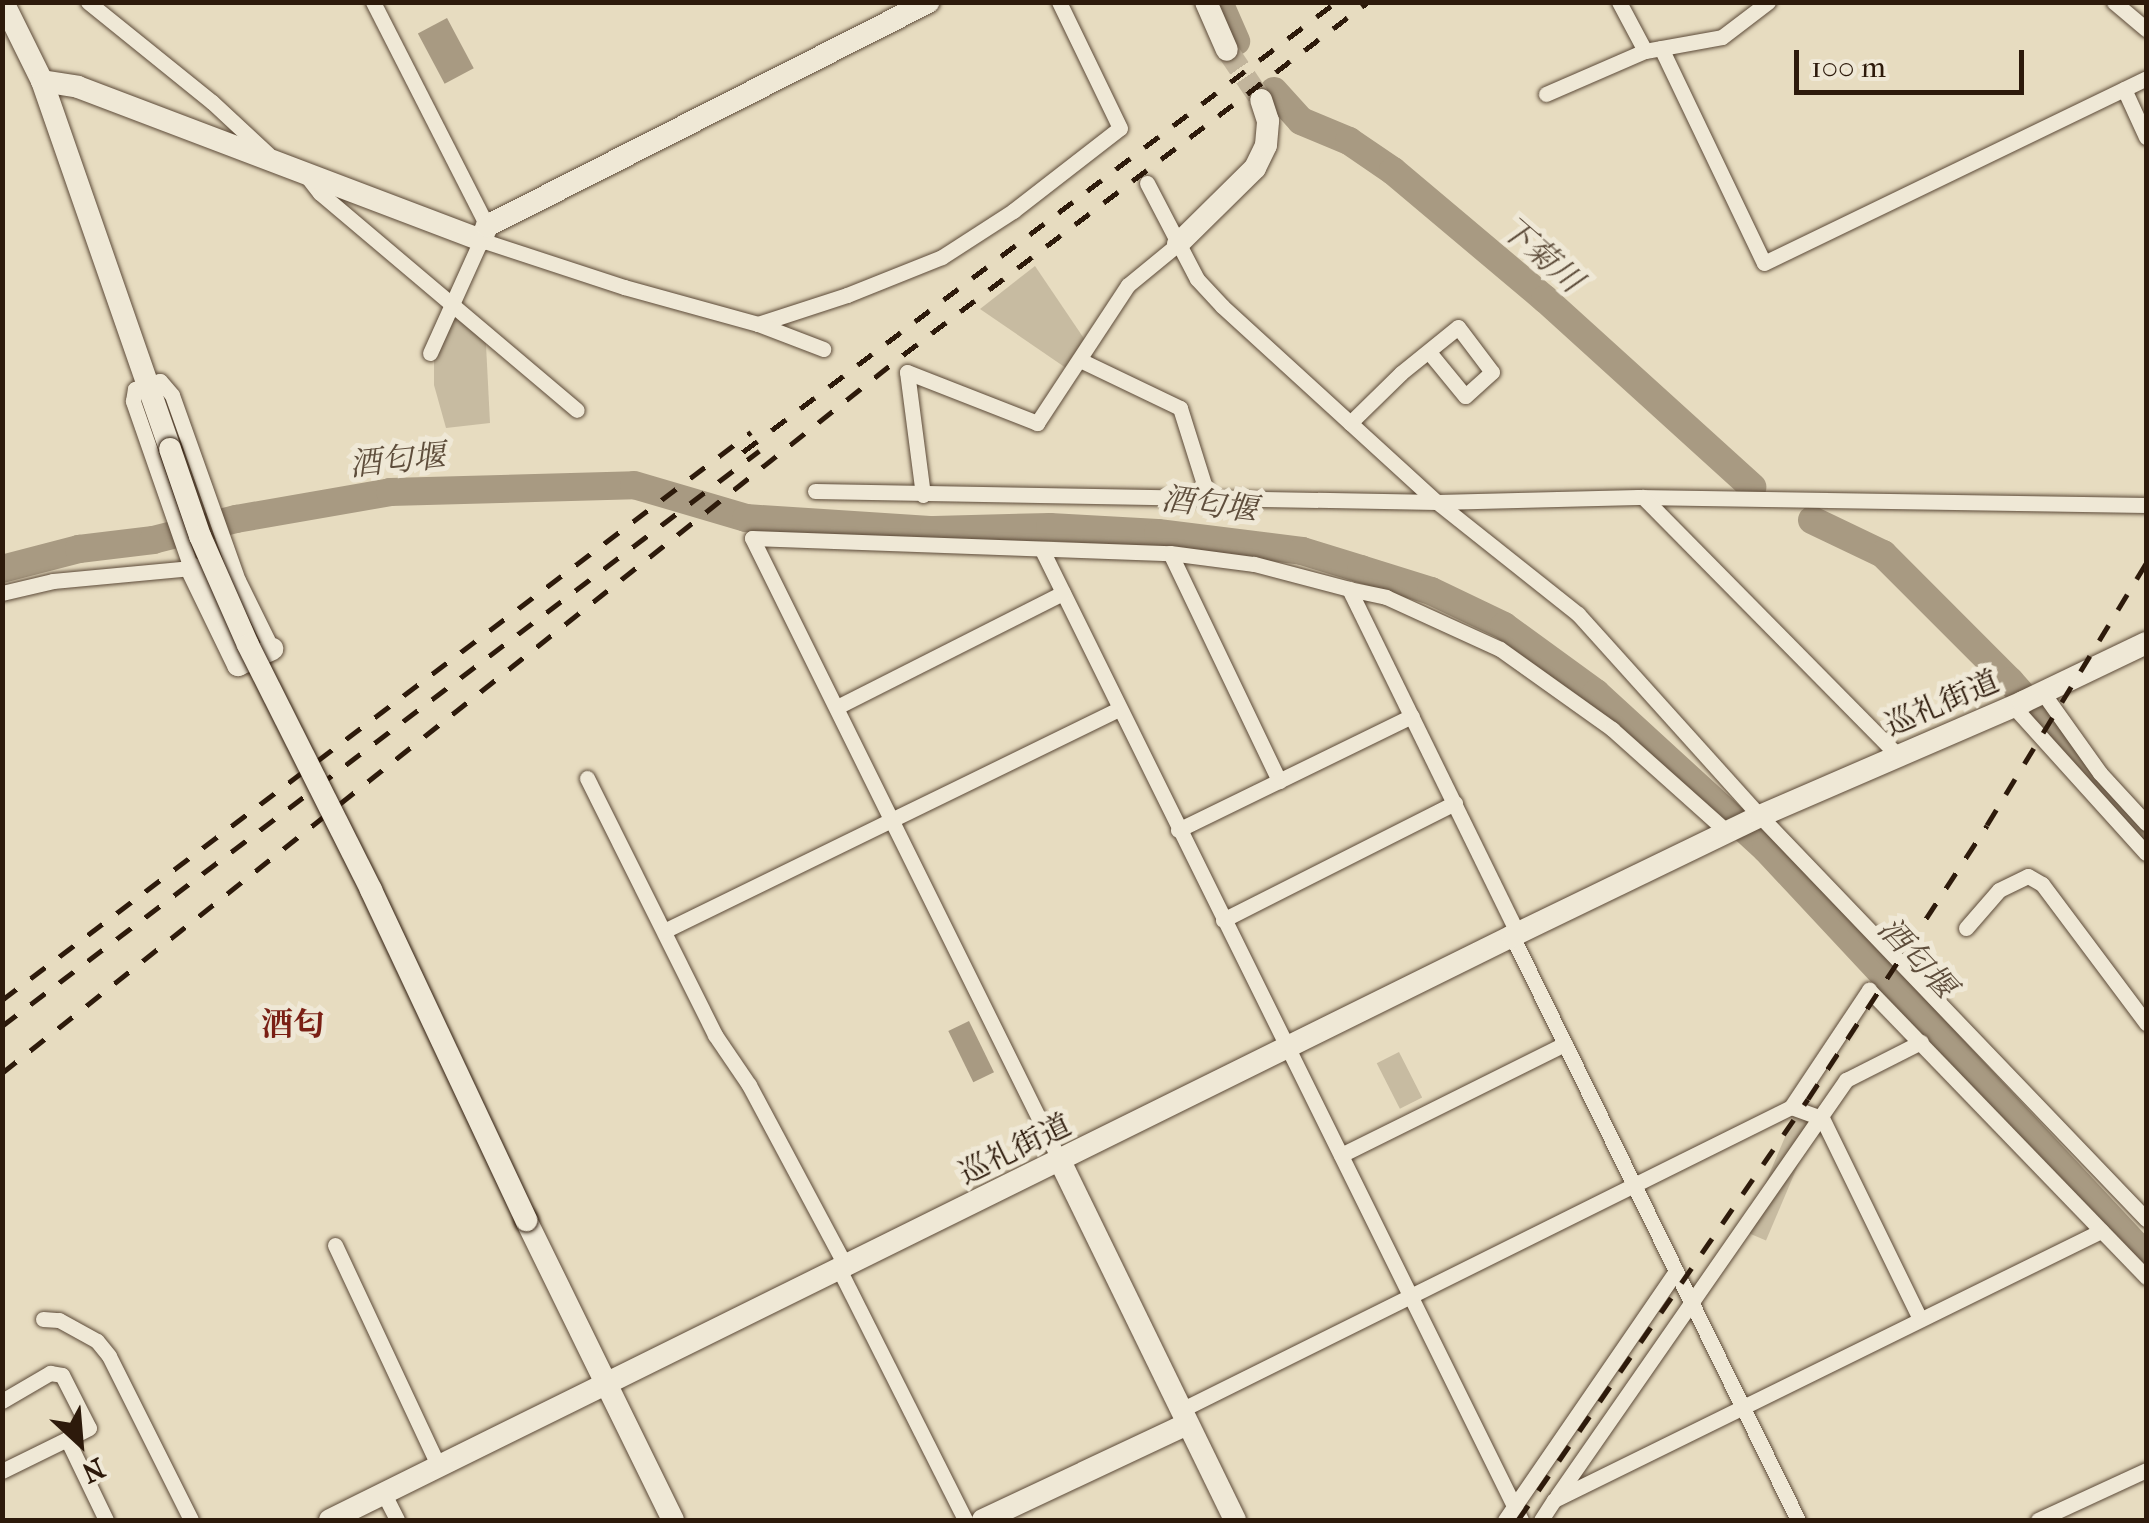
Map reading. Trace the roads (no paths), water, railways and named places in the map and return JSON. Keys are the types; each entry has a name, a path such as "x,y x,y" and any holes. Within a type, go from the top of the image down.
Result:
{"street":[{"path":"2,2 42,80 200,536 248,645 371,890 605,1387 672,1520"},
{"path":"88,2 212,102 270,157"},
{"path":"373,2 484,233"},
{"path":"430,352 484,233 928,2"},
{"path":"758,324 847,295 942,257 1014,211 1120,128 1059,2"},
{"path":"1206,2 1227,50"},
{"path":"1619,2 1653,50 1764,263 2146,78"},
{"path":"1546,94 1653,50 1722,36 1768,2"},
{"path":"2114,2 2146,29"},
{"path":"42,80 78,87 624,287 758,324 823,349"},
{"path":"2124,89 2146,136"},
{"path":"923,495 907,372 1037,422 1128,285 1178,244 1255,168 1266,145 1268,120 1261,100"},
{"path":"300,168 320,193 577,410"},
{"path":"1148,183 1197,278 1222,306 1437,502 1578,614 1760,816 2146,1219"},
{"path":"1350,423 1429,352"},
{"path":"1080,360 1180,408 1208,496"},
{"path":"160,381 172,395 238,580 272,649 238,664 191,568 133,401 136,389 147,382 160,381"},
{"path":"815,491 1437,502 1643,497 2146,505"},
{"path":"1643,497 1898,756"},
{"path":"1235,1520 752,538 1170,553 1254,564 1386,597 1500,649 1612,730 1726,832"},
{"path":"1042,550 1410,1296 1514,1516"},
{"path":"1170,553 1279,780"},
{"path":"2,593 53,581 191,568"},
{"path":"1349,590 1798,1520"},
{"path":"836,707 1063,594"},
{"name":"巡礼街道","path":"330,1520 1726,832 2028,700 2146,643"},
{"path":"2028,700 2146,823"},
{"path":"2028,700 2025,724 2146,853"},
{"path":"664,931 1119,709"},
{"path":"1178,830 1412,716"},
{"path":"586,778 716,1035 749,1085 843,1269 965,1520"},
{"path":"1223,920 1455,804"},
{"path":"1966,928 1999,890 2028,876 2042,884 2146,1023"},
{"path":"983,1520 1410,1296 1791,1107 1869,990 2146,1277"},
{"path":"1541,1520 1846,1080 1921,1042"},
{"path":"1340,1154 1565,1044"},
{"path":"1791,1107 1822,1118 1920,1319"},
{"path":"1554,1500 2101,1231"},
{"path":"335,1244 440,1467"},
{"path":"1514,1516 1676,1271"},
{"path":"43,1318 60,1320 96,1341 109,1356 191,1520"},
{"path":"2,1401 50,1373 62,1376 89,1428 2,1471"},
{"path":"67,1439 106,1520"},
{"path":"2038,1520 2146,1470"},
{"path":"384,1494 396,1520"}],"waterway":[{"name":"下菊川","path":"1219,2 1236,41"},
{"name":"下菊川","path":"1274,91 1301,121 1349,141 1393,171 1545,299 1752,487"},
{"name":"酒匂堰","path":"2,569 79,549 153,540 236,519 390,492 634,485 746,518 934,530 1050,527 1158,533 1302,551 1431,591 1504,626 1596,693 1766,849 2146,1256"},
{"name":"下菊川","path":"1812,520 1883,554 2010,681 2146,836"}],"tunnel":[{"path":"1227,50 1261,100"}],"railway":[{"path":"743,452 1336,2"},
{"path":"2,1073 903,355 1368,2"},
{"path":"2,1000 751,432"},
{"path":"2,1026 759,451"},
{"path":"1518,1520 1808,1099 1987,825 2146,564"}],"district":[{"name":"酒匂","path":"293,1025"}]}
